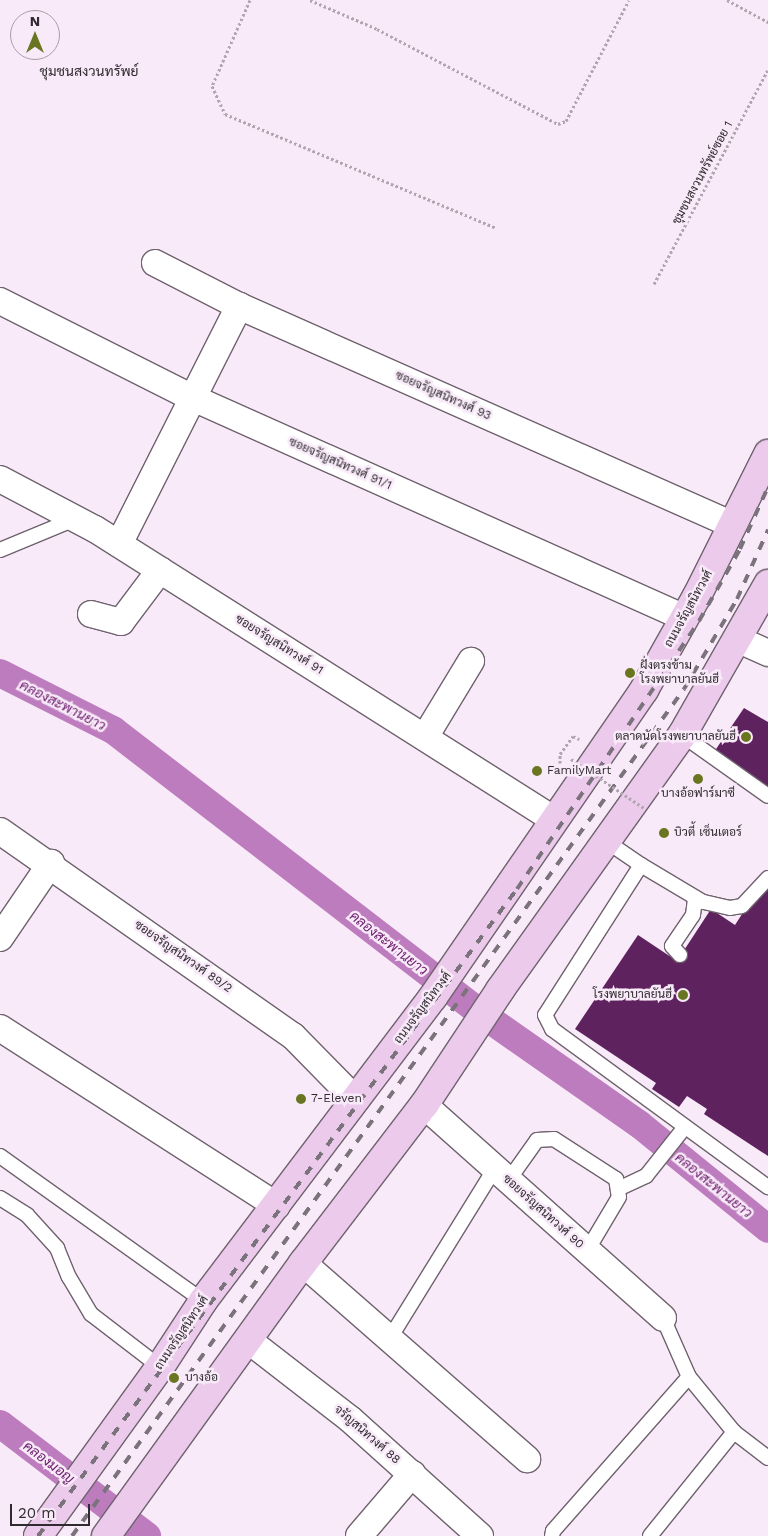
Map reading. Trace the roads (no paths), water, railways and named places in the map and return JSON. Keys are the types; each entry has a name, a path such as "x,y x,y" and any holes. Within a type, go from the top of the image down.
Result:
{"main road":[{"name":"ถนนจรัญสนิทวงศ์","path":"38,1536 160,1367 203,1301 277,1206 354,1098 433,997 644,690 685,618 768,454"},
{"path":"106,1536 303,1263 424,1105 476,1024 682,735 739,640 768,584"}],"street":[{"name":"ซอยจรัญสนิทวงศ์ 93","path":"155,263 239,306 733,525"},
{"name":"ซอยจรัญสนิทวงศ์ 91/1","path":"0,300 193,398 685,618"},
{"path":"119,544 239,306"},
{"name":"ซอยจรัญสนิทวงศ์ 91","path":"0,479 119,544 554,819"},
{"path":"91,614 121,622 160,570"},
{"path":"739,640 768,653"},
{"path":"425,737 472,661"},
{"name":"ซอยจรัญสนิทวงศ์ 89/2","path":"0,831 51,864 293,1036 354,1098"},
{"path":"0,938 51,864"},
{"path":"0,1028 277,1206"},
{"name":"ซอยจรัญสนิทวงศ์ 90","path":"424,1105 663,1318"},
{"path":"303,1263 528,1459"},
{"name":"จรัญสนิทวงศ์ 88","path":"248,1340 350,1419 480,1536"},
{"path":"359,1536 412,1474"}],"lane":[{"path":"0,550 76,519"},
{"path":"682,735 768,796"},
{"path":"606,841 695,898 719,906 742,906 768,878"},
{"path":"641,865 547,1009 545,1019 552,1029 681,1133 768,1187"},
{"path":"680,955 672,947 693,915 695,898"},
{"path":"618,1189 646,1176 681,1133"},
{"path":"390,1338 502,1175 537,1140 554,1139 616,1179 619,1197 587,1251"},
{"path":"0,1156 203,1301"},
{"path":"0,1198 27,1215 57,1248 68,1277 91,1314 160,1367"},
{"path":"663,1318 689,1377 734,1432 768,1458"},
{"path":"552,1536 553,1531 689,1377"},
{"path":"650,1536 734,1432"}],"waterway":[{"name":"คลองสะพานยาว","path":"0,673 113,730 486,1017 639,1124 768,1229"},
{"name":"คลองมอญ","path":"0,1424 147,1536"}],"railway":[{"path":"38,1536 517,889 699,621 740,549 768,487"},
{"path":"72,1536 684,689 737,599 768,530"}],"place":[{"name":"ฝั่งตรงข้าม โรงพยาบาลยันฮี","path":"630,673"},
{"name":"ตลาดนัดโรงพยาบาลยันฮี","path":"746,737"},
{"name":"FamilyMart","path":"537,771"},
{"name":"บางอ้อฟาร์มาซี","path":"698,779"},
{"name":"บิวตี้ เซ็นเตอร์","path":"664,833"},
{"name":"โรงพยาบาลยันฮี","path":"683,995"},
{"name":"7-Eleven","path":"301,1099"},
{"name":"บางอ้อ","path":"174,1378"}],"district":[{"name":"ชุมชนสงวนทรัพย์","path":"89,71"}]}
